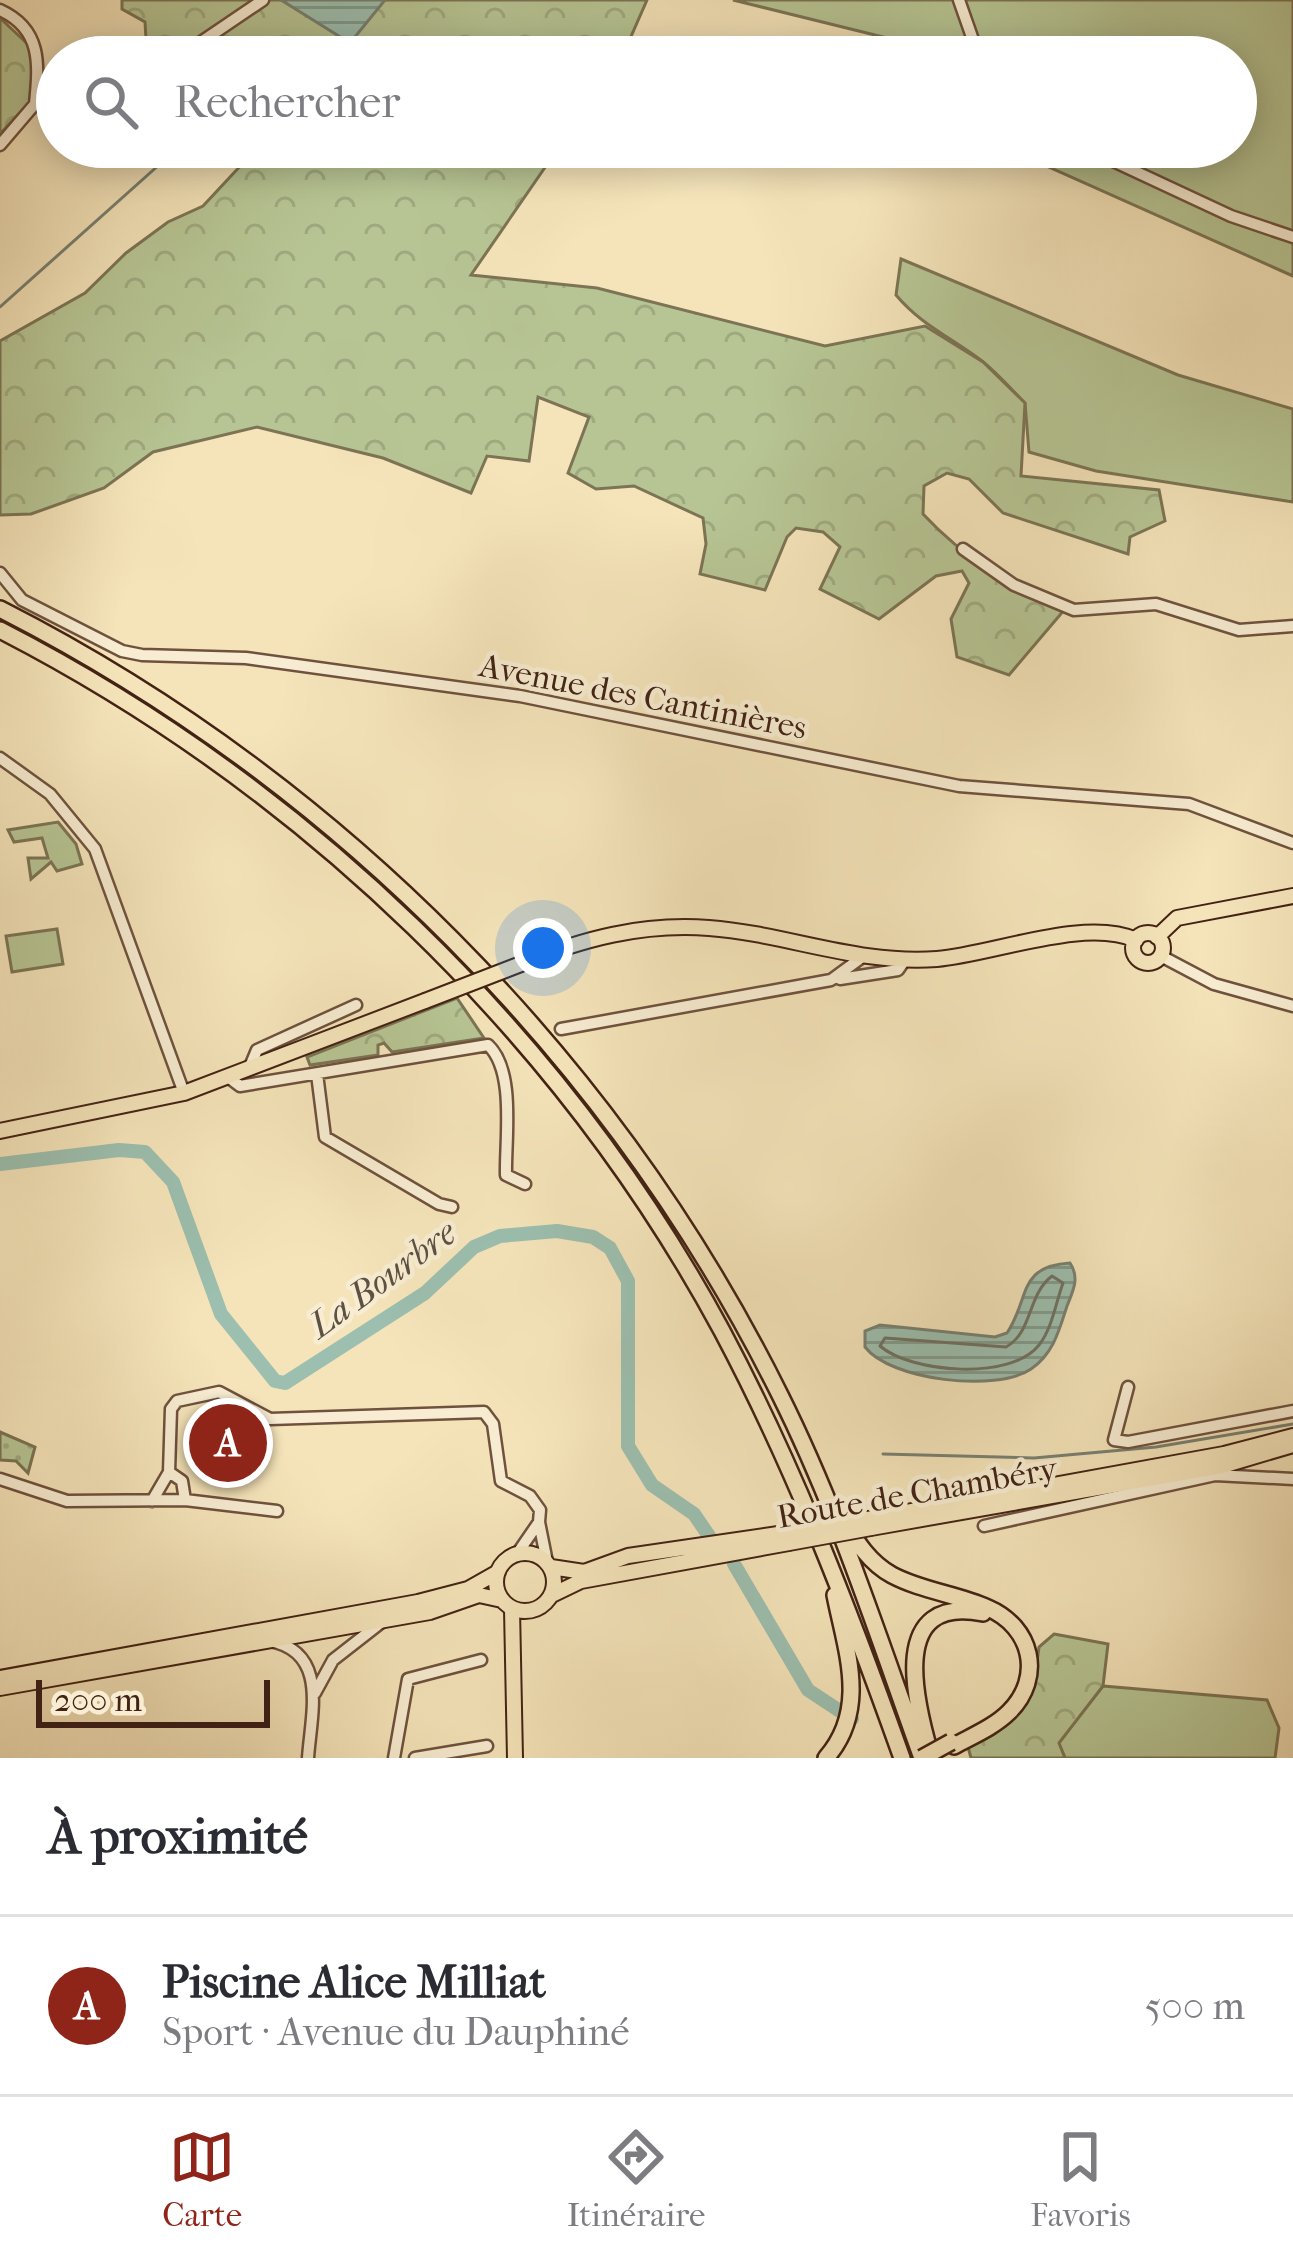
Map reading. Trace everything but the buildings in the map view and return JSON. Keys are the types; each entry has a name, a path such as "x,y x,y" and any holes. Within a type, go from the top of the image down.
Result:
{"highway":[{"path":"0,609 215,738 382,872 466,953 548,1044 682,1221 760,1356 818,1479 925,1751"},
{"path":"0,631 111,693 284,814 366,883 535,1057 663,1230 705,1300 825,1551 901,1756"},
{"path":"818,1479 854,1537 882,1569 1002,1615 1026,1642 1030,1675 1018,1702 1000,1720 952,1744 925,1751"},
{"path":"825,1551 850,1666 852,1703 846,1726 826,1758"},
{"path":"925,1751 913,1680 918,1641 949,1614 982,1613 1017,1639 1024,1670 1012,1701 952,1744"}],"main road":[{"path":"1157,937 1177,918 1293,896"},
{"path":"0,1130 184,1093 606,934 711,928 862,958 904,959 944,958 1101,930 1136,940"},
{"path":"1145,934 1157,937 1161,956 1141,962 1133,951 1136,940 1145,934"},
{"name":"Route de Chambéry","path":"552,1595 581,1581 1293,1440"},
{"name":"Route de Chambéry","path":"549,1564 584,1572 628,1556 787,1538"},
{"path":"0,1678 418,1601 468,1588 498,1572 517,1554 549,1564 552,1595 534,1611 525,1629 519,1758"},
{"path":"498,1572 507,1604 519,1758"},
{"path":"0,1688 386,1619 478,1595 534,1611"}],"street":[{"path":"210,36 263,0"},
{"path":"958,0 971,36"},
{"path":"0,10 23,24 36,44"},
{"path":"0,145 35,104 36,85"},
{"path":"1128,168 1231,216 1293,237"},
{"path":"963,549 1014,585 1074,610 1156,604 1239,630 1293,626"},
{"name":"Avenue des Cantinières","path":"0,573 22,601 122,651 246,658 525,697 959,786 1189,804 1293,843"},
{"path":"0,758 50,794 95,849 184,1093"},
{"path":"827,950 838,960 831,980"},
{"path":"1161,956 1214,984 1293,1006"},
{"path":"831,980 862,958"},
{"path":"561,1029 898,970 904,959"},
{"path":"249,1069 257,1050 356,1005"},
{"path":"228,1077 240,1086 488,1045 497,1053 503,1076 506,1175 525,1184"},
{"path":"317,1074 325,1136 439,1204 452,1207"},
{"path":"1128,1387 1114,1440 1128,1442 1293,1411"},
{"path":"152,1502 169,1472 171,1409 177,1401 219,1392 270,1419 484,1412 493,1424 501,1481 530,1496 540,1510 549,1564"},
{"path":"169,1472 182,1481 185,1500"},
{"path":"984,1526 1215,1475 1293,1479"},
{"path":"0,1479 67,1502 185,1500 277,1510"},
{"path":"517,1554 539,1522"},
{"path":"312,1702 333,1660 386,1619"},
{"path":"268,1641 290,1648 307,1664 312,1702 308,1758"},
{"path":"394,1758 408,1678 481,1660"},
{"path":"415,1758 487,1746"}],"green space":[{"path":"122,0 647,0 631,36 146,36 145,22 122,9"},
{"path":"733,0 1293,0 1293,276 1051,168 1257,168 1257,36 879,36"},
{"path":"0,18 34,50 30,102 0,134"},
{"path":"238,168 545,168 471,275 597,288 825,346 925,326 983,362 1025,403 1021,476 1159,490 1165,521 1130,537 1128,554 1003,513 969,479 947,473 924,486 923,514 955,544 1007,580 1065,609 1009,675 957,657 951,619 969,583 962,571 936,576 879,619 820,589 840,547 823,532 796,528 787,537 765,590 700,574 706,544 703,518 634,486 596,489 568,473 589,417 538,397 529,461 487,456 471,493 383,458 257,427 153,452 104,488 31,514 0,515 0,341 85,293 126,253 168,222 203,206"},
{"path":"901,259 1178,375 1293,409 1293,502 1096,471 1029,452 1025,403 982,361 926,323 896,295"},
{"path":"58,822 76,844 82,864 57,871 51,862 31,879 28,858 48,858 42,838 14,842 8,830"},
{"path":"57,929 63,964 12,972 6,936"},
{"path":"457,998 484,1038 392,1052 384,1043 378,1045 378,1055 310,1065 307,1057"},
{"path":"0,1432 35,1447 28,1473 16,1461 0,1460"},
{"path":"1054,1634 1108,1644 1103,1686 1059,1743 1065,1758 971,1758 968,1747 1019,1708 1032,1684 1039,1647"},
{"path":"1103,1686 1267,1700 1279,1728 1275,1758 1065,1758 1058,1743"}],"water":[{"path":"281,0 385,0 356,36 339,36"},
{"path":"1070,1263 1074,1284 1054,1341 1039,1363 1015,1376 970,1381 919,1375 897,1368 865,1347 865,1331 880,1325 995,1337 1007,1333 1033,1278 1053,1265"}],"waterway":[{"path":"0,307 156,168"},
{"name":"La Bourbre","path":"0,1164 119,1150 145,1152 173,1182 221,1314 275,1381 285,1383 425,1293 474,1247 500,1236 557,1231 593,1237 610,1248 628,1281 628,1446 652,1485 694,1514 709,1536"},
{"path":"883,1454 1034,1458 1156,1447 1293,1424"},
{"name":"La Bourbre","path":"734,1564 808,1690 852,1719"}],"place":[{"name":"Piscine Alice Milliat","path":"228,1443"}]}
